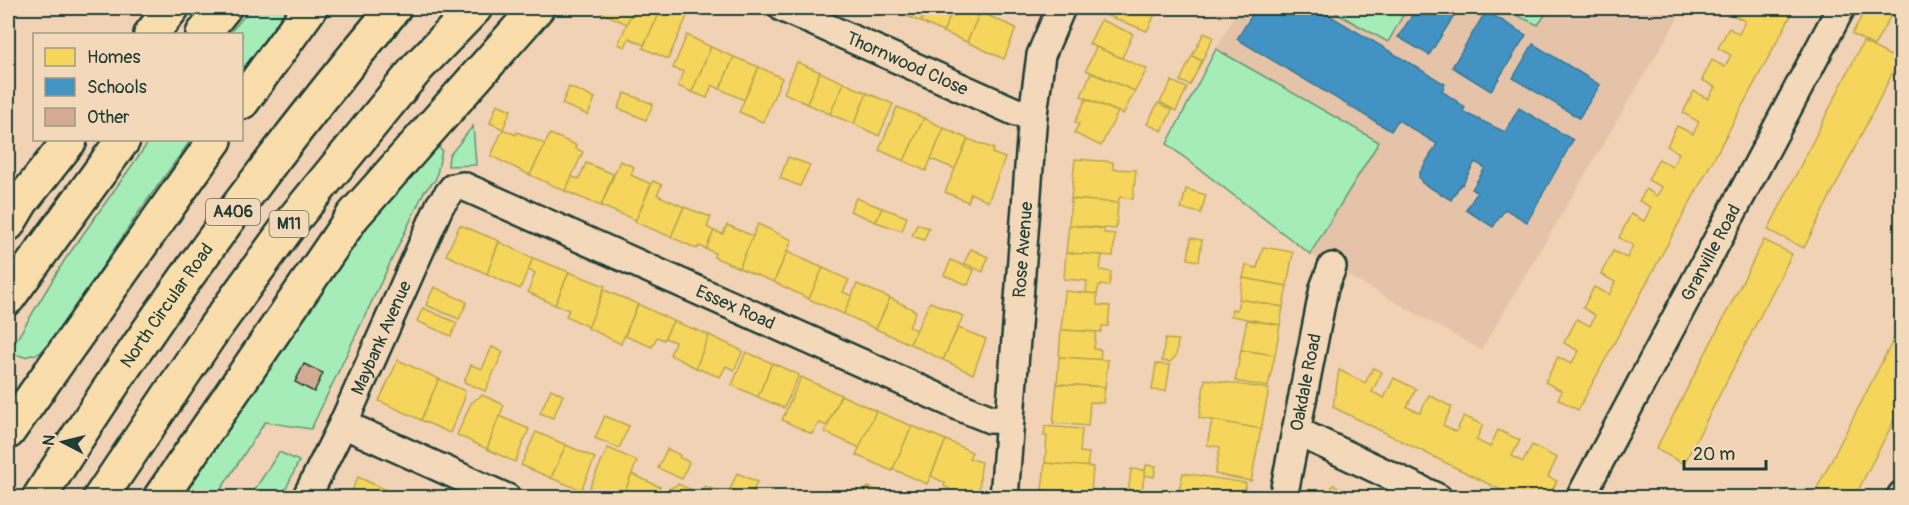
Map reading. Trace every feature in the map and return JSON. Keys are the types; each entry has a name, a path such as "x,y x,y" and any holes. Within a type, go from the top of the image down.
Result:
{"highway":[{"path":"152,33 172,8"},
{"path":"204,33 224,8"},
{"path":"243,101 310,8"},
{"name":"North Circular Road","path":"39,498 84,425 249,191 394,8"},
{"name":"M11","path":"100,498 211,333 293,220 418,67 475,8"},
{"path":"160,498 353,216 537,8"},
{"path":"8,224 21,202 69,141"},
{"path":"8,298 122,141"},
{"path":"8,432 213,141"},
{"path":"8,322 26,290 34,260"}],"street":[{"name":"Thornwood Close","path":"783,8 1016,112 1033,114"},
{"name":"Rose Avenue","path":"1004,498 1033,114 1041,55 1061,8"},
{"name":"Granville Road","path":"1580,498 1841,8"},
{"name":"Essex Road","path":"463,186 958,406 990,419 1010,420"},
{"name":"Maybank Avenue","path":"306,498 343,424 440,206 453,188 463,186"},
{"name":"Oakdale Road","path":"1283,498 1324,288 1332,267"},
{"path":"343,424 507,498"},
{"path":"1296,431 1438,498"}],"shaded area":[{"path":"1238,8 1684,8 1481,350 1310,254 1167,144"}],"green space":[{"path":"251,8 288,8 243,69 243,33 230,33"},
{"path":"1327,8 1407,8 1388,42"},
{"path":"1501,8 1550,8 1538,25"},
{"path":"1216,49 1379,142 1310,254 1167,144"},
{"path":"473,126 476,165 448,166 449,156"},
{"path":"149,141 190,141 141,209 58,333 40,353 24,357 9,352 64,261"},
{"path":"432,143 442,150 436,179 424,192 311,429 265,422 216,497 174,498 269,349"},
{"path":"279,452 299,461 282,497 250,497"}],"building: Homes":[{"path":"602,8 634,8 627,24 600,12"},
{"path":"634,8 662,8 644,45 629,38 625,47 618,44"},
{"path":"662,8 674,8 688,14 668,59 643,48"},
{"path":"896,8 927,8 921,22 895,11"},
{"path":"927,8 954,8 943,32 921,22"},
{"path":"954,8 971,8 980,12 967,42 943,32"},
{"path":"1106,8 1152,8 1157,10 1147,31 1103,14"},
{"path":"1737,8 1795,8 1578,410 1558,399 1562,391 1545,382 1558,357 1571,364 1579,351 1564,343 1577,319 1590,326 1595,315 1583,308 1594,287 1609,295 1615,282 1601,274 1613,251 1627,258 1633,245 1619,238 1631,214 1644,221 1651,207 1639,201 1646,189 1657,196 1662,187 1648,180 1659,159 1672,167 1679,153 1667,146 1677,126 1693,134 1699,122 1683,113 1694,91 1708,99 1715,87 1702,80 1712,60 1725,67 1731,55 1718,48 1729,28 1739,34 1745,21 1733,15"},
{"path":"1866,8 1878,8 1891,15 1874,46 1852,34"},
{"path":"980,12 1016,28 1004,59 967,42"},
{"path":"1101,20 1133,34 1122,58 1089,44"},
{"path":"1204,33 1213,37 1202,61 1192,56"},
{"path":"687,35 711,47 692,92 678,86 684,72 673,68"},
{"path":"1863,42 1899,60 1804,248 1768,230"},
{"path":"711,47 734,57 720,89 712,85 707,98 692,92"},
{"path":"1096,47 1147,69 1135,91 1086,70"},
{"path":"1192,56 1202,61 1190,85 1180,81"},
{"path":"734,57 759,67 744,100 720,89"},
{"path":"797,62 820,72 807,104 784,93"},
{"path":"759,67 782,78 763,122 739,112"},
{"path":"820,72 844,83 830,114 807,104"},
{"path":"1091,73 1135,91 1123,114 1081,96"},
{"path":"1172,81 1187,88 1176,111 1160,102"},
{"path":"844,83 867,93 854,124 830,114"},
{"path":"569,87 595,98 588,115 562,104"},
{"path":"625,93 653,104 646,120 618,108"},
{"path":"867,93 893,104 879,136 854,124"},
{"path":"1086,99 1118,112 1101,146 1074,133 1079,124 1075,122"},
{"path":"1158,103 1172,110 1162,131 1147,124"},
{"path":"497,104 511,110 503,129 490,123"},
{"path":"897,107 924,118 904,161 879,150"},
{"path":"924,118 944,128 926,171 904,161"},
{"path":"944,128 968,139 955,169 931,159"},
{"path":"503,129 516,135 517,132 545,144 530,175 491,156"},
{"path":"550,134 576,145 575,148 583,152 565,191 530,175"},
{"path":"968,139 994,149 992,153 1005,158 988,202 971,193 968,202 945,192"},
{"path":"788,157 810,165 800,186 780,178"},
{"path":"1075,159 1113,162 1113,169 1136,170 1133,199 1120,197 1118,203 1071,199"},
{"path":"620,161 634,167 631,175 651,184 636,220 601,206"},
{"path":"586,163 613,174 601,206 565,191 572,177 579,179"},
{"path":"653,181 662,185 657,195 684,207 671,237 635,222"},
{"path":"1186,189 1206,195 1201,213 1181,209"},
{"path":"856,198 882,208 876,222 850,211"},
{"path":"1071,199 1118,203 1116,229 1069,225"},
{"path":"684,207 711,217 707,227 714,231 706,249 699,246 697,249 671,237"},
{"path":"882,208 907,217 902,231 876,222"},
{"path":"758,224 792,240 774,282 739,268"},
{"path":"917,224 929,228 924,240 912,236"},
{"path":"460,225 499,241 487,274 446,255"},
{"path":"727,225 753,236 739,268 714,257 715,253 706,249 714,231 723,234"},
{"path":"1069,225 1104,229 1104,233 1115,234 1113,256 1066,253"},
{"path":"1191,238 1202,240 1199,261 1188,259"},
{"path":"1764,240 1792,254 1684,464 1656,449"},
{"path":"499,242 533,258 520,289 487,274"},
{"path":"1263,247 1293,252 1287,286 1243,278 1246,265 1257,268"},
{"path":"971,249 988,257 983,272 964,263"},
{"path":"787,252 823,268 809,299 774,282"},
{"path":"1066,253 1102,255 1100,270 1111,272 1109,286 1099,285 1097,294 1086,293 1087,281 1064,279"},
{"path":"533,258 569,272 555,305 528,292 535,273 528,270"},
{"path":"951,260 974,270 968,285 944,275"},
{"path":"823,268 849,280 843,292 852,296 844,314 809,299"},
{"path":"569,272 605,286 589,327 566,316 569,310 555,305"},
{"path":"1243,278 1287,286 1283,307 1239,299"},
{"path":"857,284 890,298 876,329 844,314"},
{"path":"434,287 467,302 459,319 426,305"},
{"path":"604,290 638,304 621,344 588,328"},
{"path":"1065,291 1097,294 1097,305 1110,306 1108,326 1102,326 1101,332 1061,330"},
{"path":"890,298 916,311 909,327 917,330 910,344 876,329"},
{"path":"1239,299 1283,307 1280,325 1231,316 1232,309 1237,310"},
{"path":"930,302 963,316 943,360 910,344"},
{"path":"638,304 673,321 664,340 657,337 652,347 625,336"},
{"path":"423,308 457,323 451,336 417,321"},
{"path":"1247,320 1280,325 1275,355 1241,350"},
{"path":"673,321 709,335 696,368 670,355 675,342 665,338"},
{"path":"1902,323 1902,405 1854,498 1812,498"},
{"path":"958,328 986,339 973,374 943,360"},
{"path":"1061,330 1096,332 1094,349 1101,350 1100,360 1059,357"},
{"path":"709,335 743,351 734,370 726,366 720,377 696,368"},
{"path":"1165,339 1178,340 1176,356 1170,362 1162,361"},
{"path":"492,347 503,352 485,391 464,382 471,365 482,369"},
{"path":"1241,350 1275,355 1268,387 1235,381"},
{"path":"746,352 772,363 758,397 732,385"},
{"path":"1059,357 1108,360 1105,387 1057,384"},
{"path":"398,360 439,379 421,420 379,401"},
{"path":"772,363 799,375 784,408 758,397"},
{"path":"1156,364 1170,365 1166,391 1152,390"},
{"path":"1373,368 1382,372 1372,392 1384,398 1394,378 1416,389 1407,407 1420,413 1429,395 1452,407 1443,425 1456,432 1464,416 1483,425 1476,440 1490,447 1498,430 1520,440 1512,456 1523,462 1532,445 1557,458 1548,477 1557,481 1548,498 1517,498 1333,407 1339,370 1365,383"},
{"path":"801,377 841,395 827,426 819,423 812,434 782,420"},
{"path":"439,379 465,391 464,400 450,433 421,420"},
{"path":"1205,379 1269,389 1261,429 1199,418"},
{"path":"1057,384 1105,387 1103,403 1090,402 1088,426 1053,423"},
{"path":"551,389 563,395 553,418 540,413"},
{"path":"482,395 504,405 487,449 457,435 471,403"},
{"path":"841,395 876,411 860,448 825,432"},
{"path":"876,411 912,426 892,471 856,455"},
{"path":"499,416 529,429 515,462 487,449"},
{"path":"605,416 629,426 619,448 595,438"},
{"path":"1212,420 1261,429 1251,481 1215,474 1220,447 1207,445"},
{"path":"912,426 946,440 927,484 893,469"},
{"path":"1045,426 1082,429 1080,452 1089,453 1087,467 1045,463 1047,436 1044,436"},
{"path":"536,432 566,445 551,478 521,465"},
{"path":"946,440 972,452 969,458 981,462 979,498 968,498 954,492 944,486 945,483 931,476"},
{"path":"566,445 595,458 581,490 551,478"},
{"path":"608,448 637,461 622,498 597,498 587,493"},
{"path":"667,449 689,462 682,479 658,468"},
{"path":"1045,463 1093,467 1091,493 1042,490"},
{"path":"1146,465 1156,466 1154,477 1145,475"},
{"path":"1131,469 1145,470 1141,497 1128,496"},
{"path":"737,473 757,482 750,498 741,498 729,492"},
{"path":"1183,473 1246,483 1243,498 1177,498"},
{"path":"632,474 660,487 656,498 622,498"},
{"path":"358,477 393,493 391,498 349,498"},
{"path":"678,484 701,494 699,498 664,498 667,490"},
{"path":"1333,485 1358,498 1327,498"},
{"path":"705,486 727,496 726,498 699,498"},
{"path":"868,487 880,491 878,498 863,497"},
{"path":"1042,490 1093,494 1093,498 1042,498"}],"building: Schools":[{"path":"1253,8 1317,8 1445,84 1442,91 1465,107 1463,112 1505,132 1519,108 1573,140 1527,222 1505,209 1493,227 1466,210 1477,193 1472,189 1485,168 1475,162 1451,200 1422,183 1419,177 1437,144 1398,120 1391,131 1237,39 1255,10"},
{"path":"1417,8 1459,8 1429,55 1398,37"},
{"path":"1486,11 1526,35 1491,91 1452,67"},
{"path":"1533,44 1600,85 1579,118 1513,78"}],"building: Other":[{"path":"304,364 323,373 314,392 295,382"}]}
